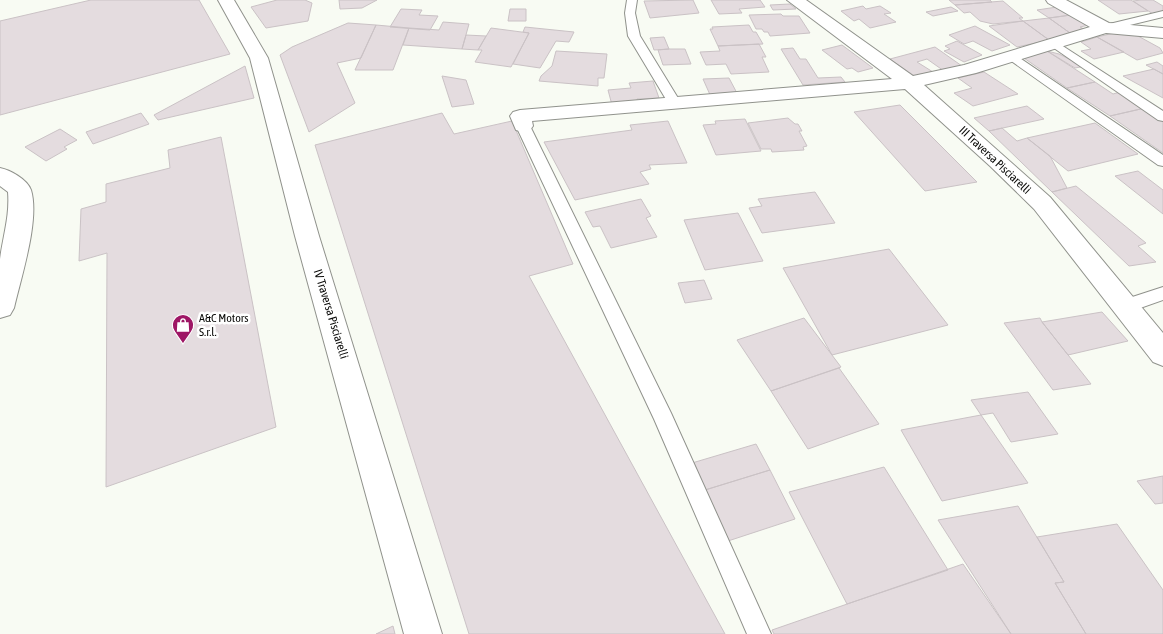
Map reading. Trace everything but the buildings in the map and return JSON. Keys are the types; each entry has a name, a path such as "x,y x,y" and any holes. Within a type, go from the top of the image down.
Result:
{"street":[{"name":"IV Traversa Pisciarelli","path":"226,0 259,58 307,236 423,634"},
{"name":"III Traversa Pisciarelli","path":"795,0 910,83 1042,203 1163,354"},
{"path":"1054,0 1105,28"},
{"path":"523,126 520,116 910,83 969,69 1105,28 1163,33"},
{"path":"0,175 19,189 22,204 0,308"}],"lane":[{"path":"632,0 630,13 634,36 675,103"},
{"path":"1105,28 1163,14"},
{"path":"1055,44 1163,117"},
{"path":"1011,56 1163,162"},
{"path":"523,126 664,419 759,634"},
{"path":"1126,306 1163,293"}],"place":[{"name":"A&C Motors S.r.l.","path":"183,344"}]}
